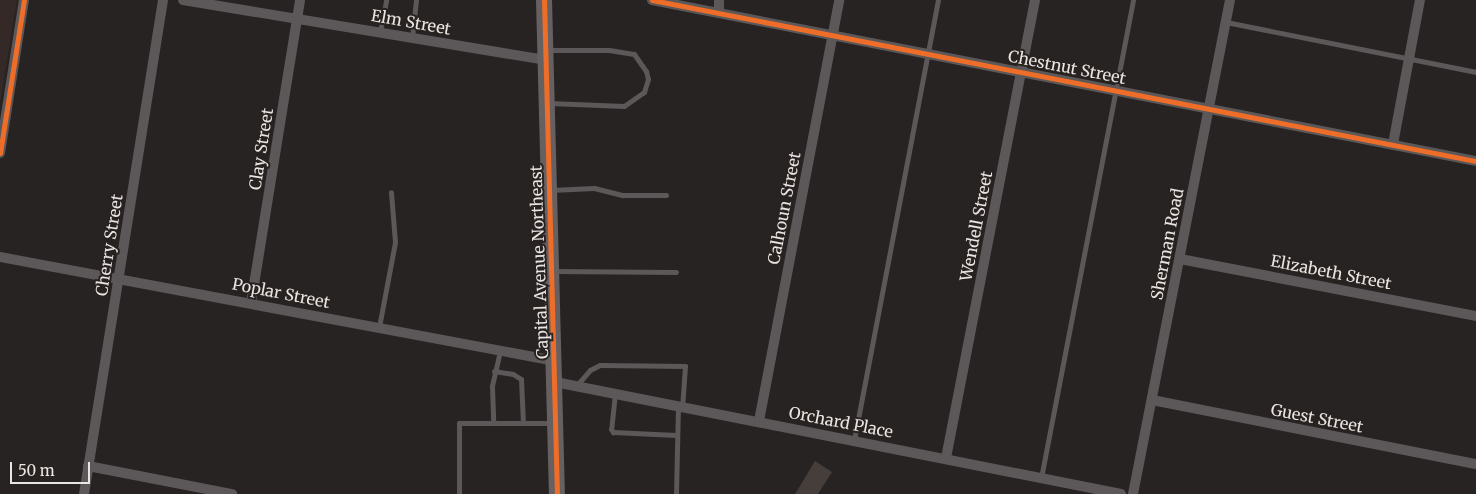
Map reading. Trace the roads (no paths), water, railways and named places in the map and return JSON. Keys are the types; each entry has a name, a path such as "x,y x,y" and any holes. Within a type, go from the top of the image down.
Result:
{"main road":[{"name":"Capital Avenue Northeast","path":"544,0 548,190 553,270 557,494"}],"street":[{"path":"0,153 24,0"},
{"name":"Cherry Street","path":"84,494 164,0"},
{"name":"Elm Street","path":"183,0 412,38 545,55"},
{"name":"Clay Street","path":"251,302 300,0"},
{"name":"Chestnut Street","path":"652,0 1476,161"},
{"path":"719,0 719,13"},
{"name":"Calhoun Street","path":"759,421 839,0"},
{"name":"Wendell Street","path":"946,458 1035,0"},
{"name":"Sherman Road","path":"1133,494 1230,0"},
{"path":"1393,144 1420,0"},
{"name":"Poplar Street","path":"0,257 251,302 555,362"},
{"name":"Elizabeth Street","path":"1180,259 1476,316"},
{"name":"Orchard Place","path":"555,382 615,392 1121,494"},
{"name":"Guest Street","path":"1152,400 1476,464"},
{"path":"88,466 232,494"}],"lane":[{"path":"380,32 386,0"},
{"path":"412,38 416,0"},
{"path":"854,440 938,0"},
{"path":"1041,478 1133,0"},
{"path":"1226,22 1476,72"},
{"path":"545,55 609,50 634,54 646,71 648,80 644,92 624,106 546,103"},
{"path":"548,190 594,188 623,195 666,195"},
{"path":"378,327 395,242 391,192"},
{"path":"553,270 676,272"},
{"path":"493,423 494,371 500,350"},
{"path":"577,385 590,370 600,365 637,367 657,364 687,368 676,435 676,494"},
{"path":"494,371 513,374 521,379 523,423"},
{"path":"615,392 611,430 614,432 676,435"},
{"path":"459,494 459,423 556,423"}]}
